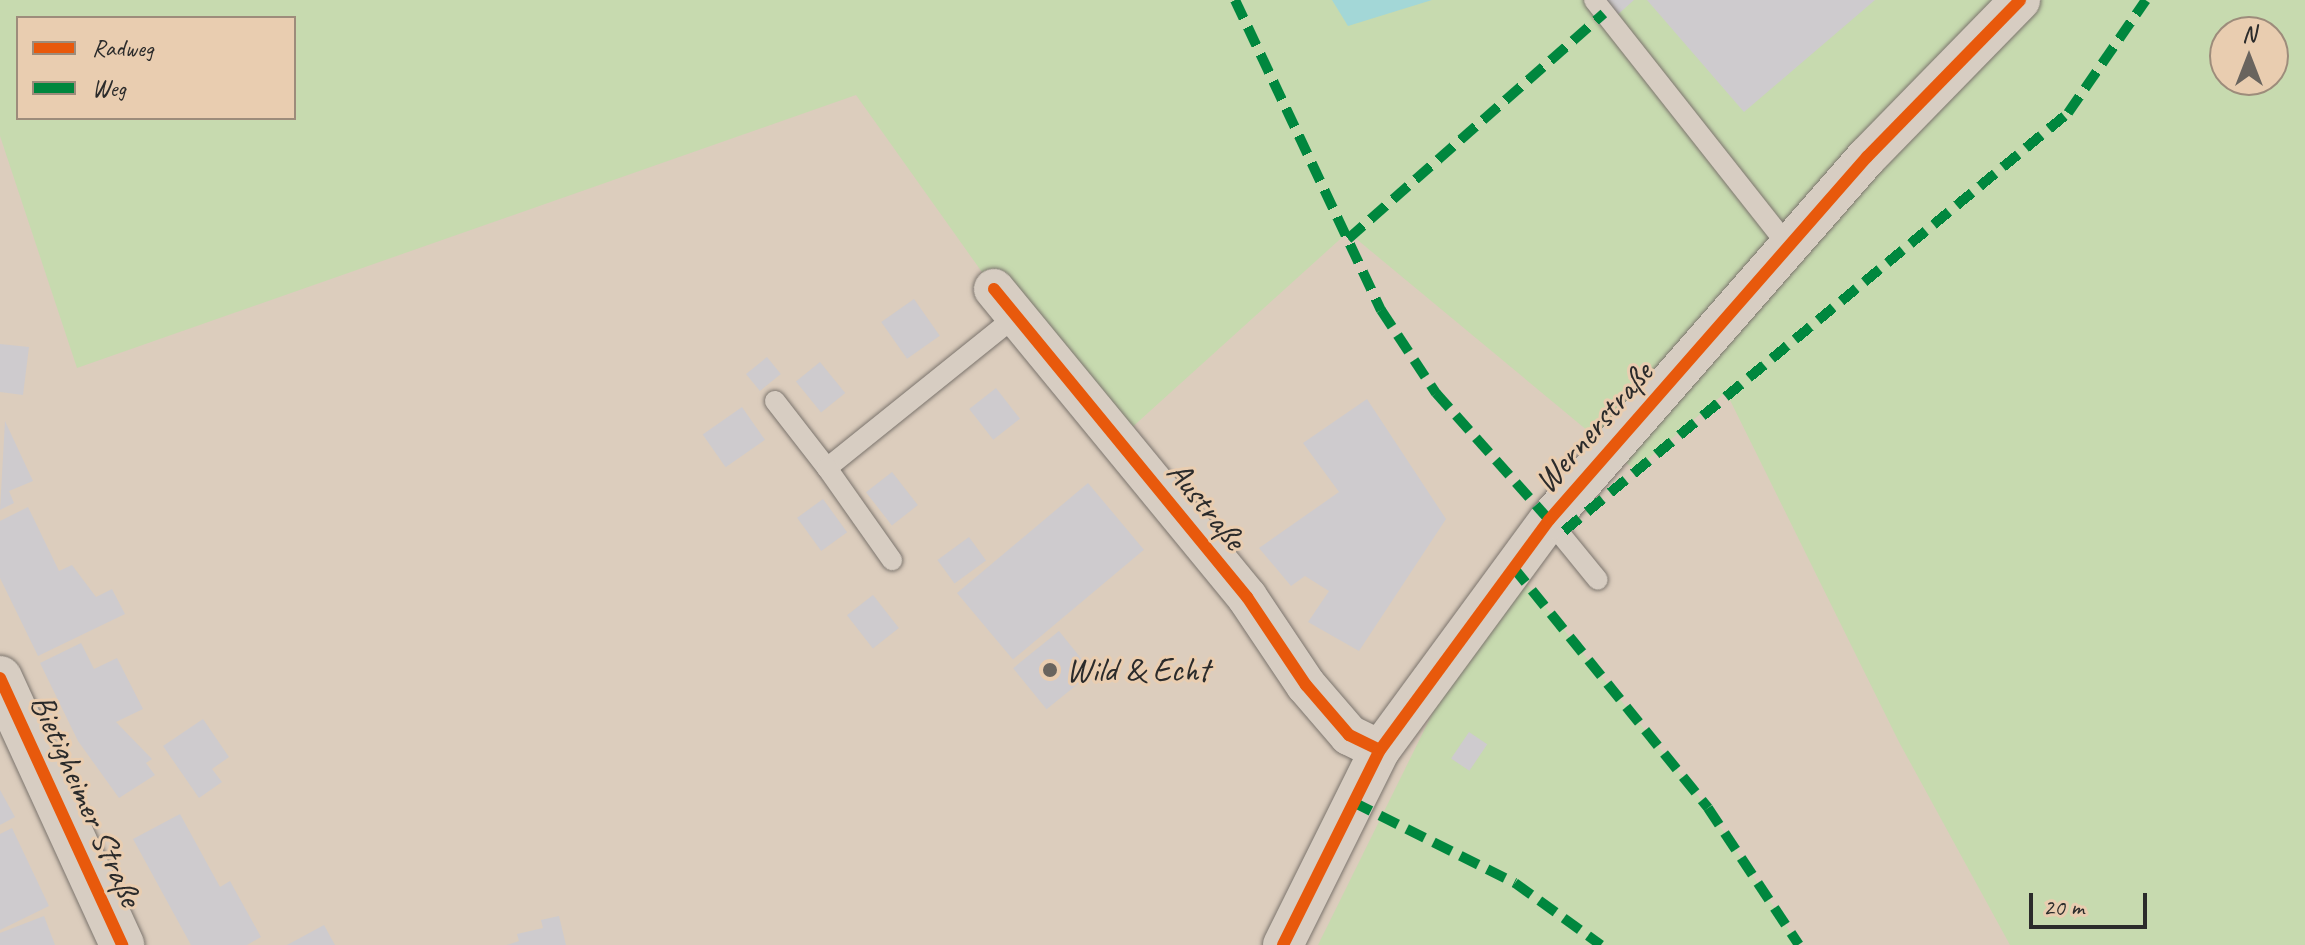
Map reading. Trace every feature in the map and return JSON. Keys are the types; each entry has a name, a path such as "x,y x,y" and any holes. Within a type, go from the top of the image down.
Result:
{"street":[{"name":"Wernerstraße","path":"1283,945 1380,750 1549,520 1788,246 2020,0"},
{"name":"Austraße","path":"1005,303 1247,597 1306,685 1349,735 1380,750"},
{"name":"Bietigheimer Straße","path":"0,678 122,945"}],"lane":[{"path":"1594,0 1788,246"},
{"path":"827,468 1005,303"},
{"path":"775,401 892,560"},
{"path":"1549,520 1598,580"}],"green space":[{"path":"0,0 2305,0 2305,945 2010,945 1899,742 1726,392 1635,470 1348,232 1118,440 994,289 856,95 77,368 0,136"},
{"path":"1513,567 1708,808 1799,945 1318,945 1487,603"}],"water":[{"path":"1332,0 1432,0 1348,26"}],"building":[{"path":"1601,0 1634,0 1615,17"},
{"path":"1647,0 1875,0 1744,112"},
{"path":"914,299 940,336 907,359 881,322"},
{"path":"0,344 29,347 23,395 0,392"},
{"path":"767,357 781,374 760,391 746,374"},
{"path":"820,362 845,393 821,413 796,382"},
{"path":"996,388 1020,419 993,440 969,409"},
{"path":"1367,399 1446,519 1359,651 1308,622 1329,591 1305,576 1291,586 1259,548 1339,492 1303,443"},
{"path":"742,407 765,440 726,467 703,435"},
{"path":"5,421 33,481 9,491 14,503 0,510"},
{"path":"892,472 918,505 892,525 866,492"},
{"path":"1088,483 1144,550 1013,660 957,593"},
{"path":"823,499 847,532 821,551 797,518"},
{"path":"28,507 59,571 72,565 96,597 112,589 125,614 38,656 0,578 0,521"},
{"path":"969,537 986,560 954,583 937,560"},
{"path":"873,595 899,628 873,648 847,615"},
{"path":"1059,631 1092,672 1047,709 1013,668"},
{"path":"81,643 94,669 117,658 143,709 116,722 152,759 146,763 155,775 119,798 78,741 40,663"},
{"path":"203,719 229,757 212,769 222,782 199,798 163,746"},
{"path":"1469,732 1487,744 1469,771 1451,759"},
{"path":"0,790 15,817 0,825"},
{"path":"180,814 220,887 230,881 261,937 247,945 191,945 133,839"},
{"path":"12,828 49,906 0,930 0,834"},
{"path":"44,916 55,945 0,945 0,933"},
{"path":"559,916 566,945 507,945 519,941 517,934 543,928 541,920"},
{"path":"324,925 335,945 287,945"}],"marked path":[{"path":"1235,0 1381,310 1436,393 1549,520"},
{"path":"1564,531 2068,113 2146,0"},
{"path":"1348,239 1604,13"},
{"path":"1513,567 1708,808 1799,945"},
{"path":"1353,802 1515,883 1601,945"}],"cycle path":[{"path":"1283,945 1380,750 1549,520 1867,157 2020,0"},
{"path":"994,289 1247,597 1306,685 1349,735 1380,750"},
{"path":"0,678 122,945"}],"place":[{"name":"Wild & Echt","path":"1050,670"}]}
